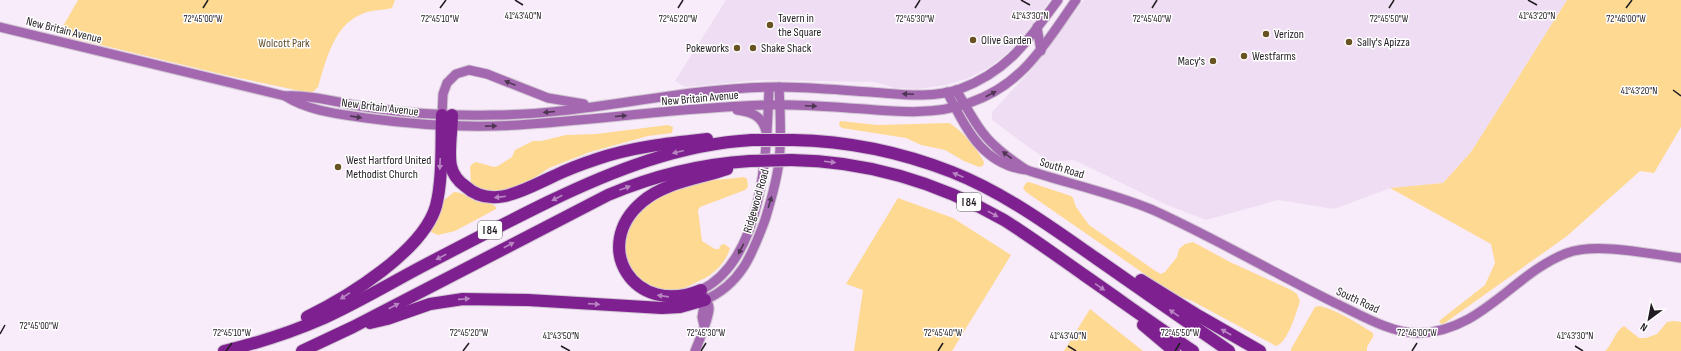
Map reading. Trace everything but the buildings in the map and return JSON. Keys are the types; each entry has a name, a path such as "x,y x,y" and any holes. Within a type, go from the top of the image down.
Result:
{"highway":[{"path":"447,120 451,161 455,175 471,191 481,196 490,198 514,194 585,163 633,149 714,138 728,138 748,141"},
{"path":"258,342 276,331 308,317 338,300 385,267 416,240 429,222 437,202 447,120"},
{"name":"I 84","path":"224,351 258,342 299,328 334,313 488,232 602,176 676,153 709,146 748,141 793,140 825,141 874,149 943,169 999,195 1065,236 1229,351"},
{"name":"I 84","path":"302,351 359,324 570,213 612,193 671,173 714,165 747,161 791,160 826,161 874,169 915,180 957,197 1014,227 1193,351"},
{"path":"703,295 668,297 654,294 638,286 628,275 621,261 620,246 623,228 626,220 634,209 646,199 658,192 747,161"},
{"path":"1065,236 1098,252 1184,307 1260,351"},
{"path":"359,324 387,319 430,304 463,298 535,300 662,308 680,307 703,295"},
{"path":"1124,303 1138,321 1174,351"}],"main road":[{"name":"New Britain Avenue","path":"0,27 285,96 295,103 349,116 397,122 447,120 602,106 718,91 779,87 914,95 951,91 980,80 997,70 1017,52 1058,0"},
{"name":"New Britain Avenue","path":"447,120 527,124 768,105 919,112 955,108 991,94 1026,69 1041,51 1076,0"},
{"path":"1038,27 1041,51"},
{"path":"447,120 443,94 447,82 456,74 469,70 480,71 552,99 602,106"},
{"name":"Ridgewood Road","path":"703,295 723,290 735,279 745,266 753,251 776,182 780,150 779,87"},
{"name":"Ridgewood Road","path":"703,295 728,269 738,256 744,244 757,201 766,137 769,88"},
{"name":"South Road","path":"951,91 965,105 988,139 1027,170"},
{"name":"South Road","path":"951,91 955,108 971,134 993,158 1009,167 1027,170 1149,208 1360,315 1387,326 1412,333 1436,332 1457,326 1479,313 1552,260 1568,252 1591,248 1681,258"},
{"path":"724,108 746,111 756,115 762,122 766,137"},
{"path":"695,351 708,318 709,308 703,295"}],"shaded area":[{"path":"726,0 1050,0 1020,40 1005,55 988,68 966,79 946,85 918,89 895,88 875,82 760,80 685,87 675,81"},
{"name":"Westfarms","path":"1084,0 1567,0 1471,152 1443,183 1390,188 1334,209 1278,200 1206,220 1167,205 1074,160 1049,162 992,120 992,112 1032,69"}],"green space":[{"name":"Wolcott Park","path":"78,0 395,0 392,8 367,12 356,17 339,32 329,53 318,87 310,93 225,75 68,37 62,33 62,28"},
{"path":"1567,0 1681,0 1681,127 1654,173 1640,171 1567,236 1442,325 1439,321 1485,285 1495,263 1491,244 1390,188 1443,183 1471,152"},
{"path":"840,121 878,125 949,123 959,130 973,146 984,162 983,166 979,167 964,161 945,150 921,145 906,138 842,128 839,125"},
{"path":"668,125 673,127 672,133 648,136 590,152 549,168 525,184 498,193 478,188 471,183 470,167 472,164 476,162 494,167 498,166 512,157 515,150 533,141 541,141 566,135 596,134"},
{"path":"744,177 747,179 748,187 745,190 700,207 698,210 702,241 715,249 719,249 721,245 724,244 730,248 723,263 711,275 682,289 666,291 650,286 635,275 626,259 625,252 627,232 635,216 642,209 650,202 664,194 687,185 712,180"},
{"path":"1029,182 1071,196 1076,207 1089,225 1161,274 1165,272 1177,257 1179,249 1185,244 1193,242 1230,262 1291,290 1297,294 1300,301 1288,333 1276,346 1192,301 1177,295 1026,192 1023,188 1026,183"},
{"path":"454,192 463,194 478,202 492,204 496,207 496,209 455,231 438,235 431,232 433,224 438,218 443,201"},
{"path":"898,198 953,218 1011,255 952,351 854,351 863,290 846,284"},
{"path":"1319,306 1339,313 1373,333 1373,337 1367,347 1367,351 1291,351 1315,307"},
{"path":"1090,309 1143,351 1064,351"},
{"path":"1667,322 1681,322 1681,351 1605,351 1618,331 1624,326 1639,338 1646,338 1657,334"}],"place":[{"name":"Tavern in the Square","path":"770,25"},
{"name":"Verizon","path":"1266,34"},
{"name":"Olive Garden","path":"973,40"},
{"name":"Sally's Apizza","path":"1349,42"},
{"name":"Pokeworks","path":"737,48"},
{"name":"Shake Shack","path":"753,48"},
{"name":"Westfarms","path":"1244,56"},
{"name":"Macy's","path":"1213,61"},
{"name":"West Hartford United Methodist Church","path":"338,167"}]}
